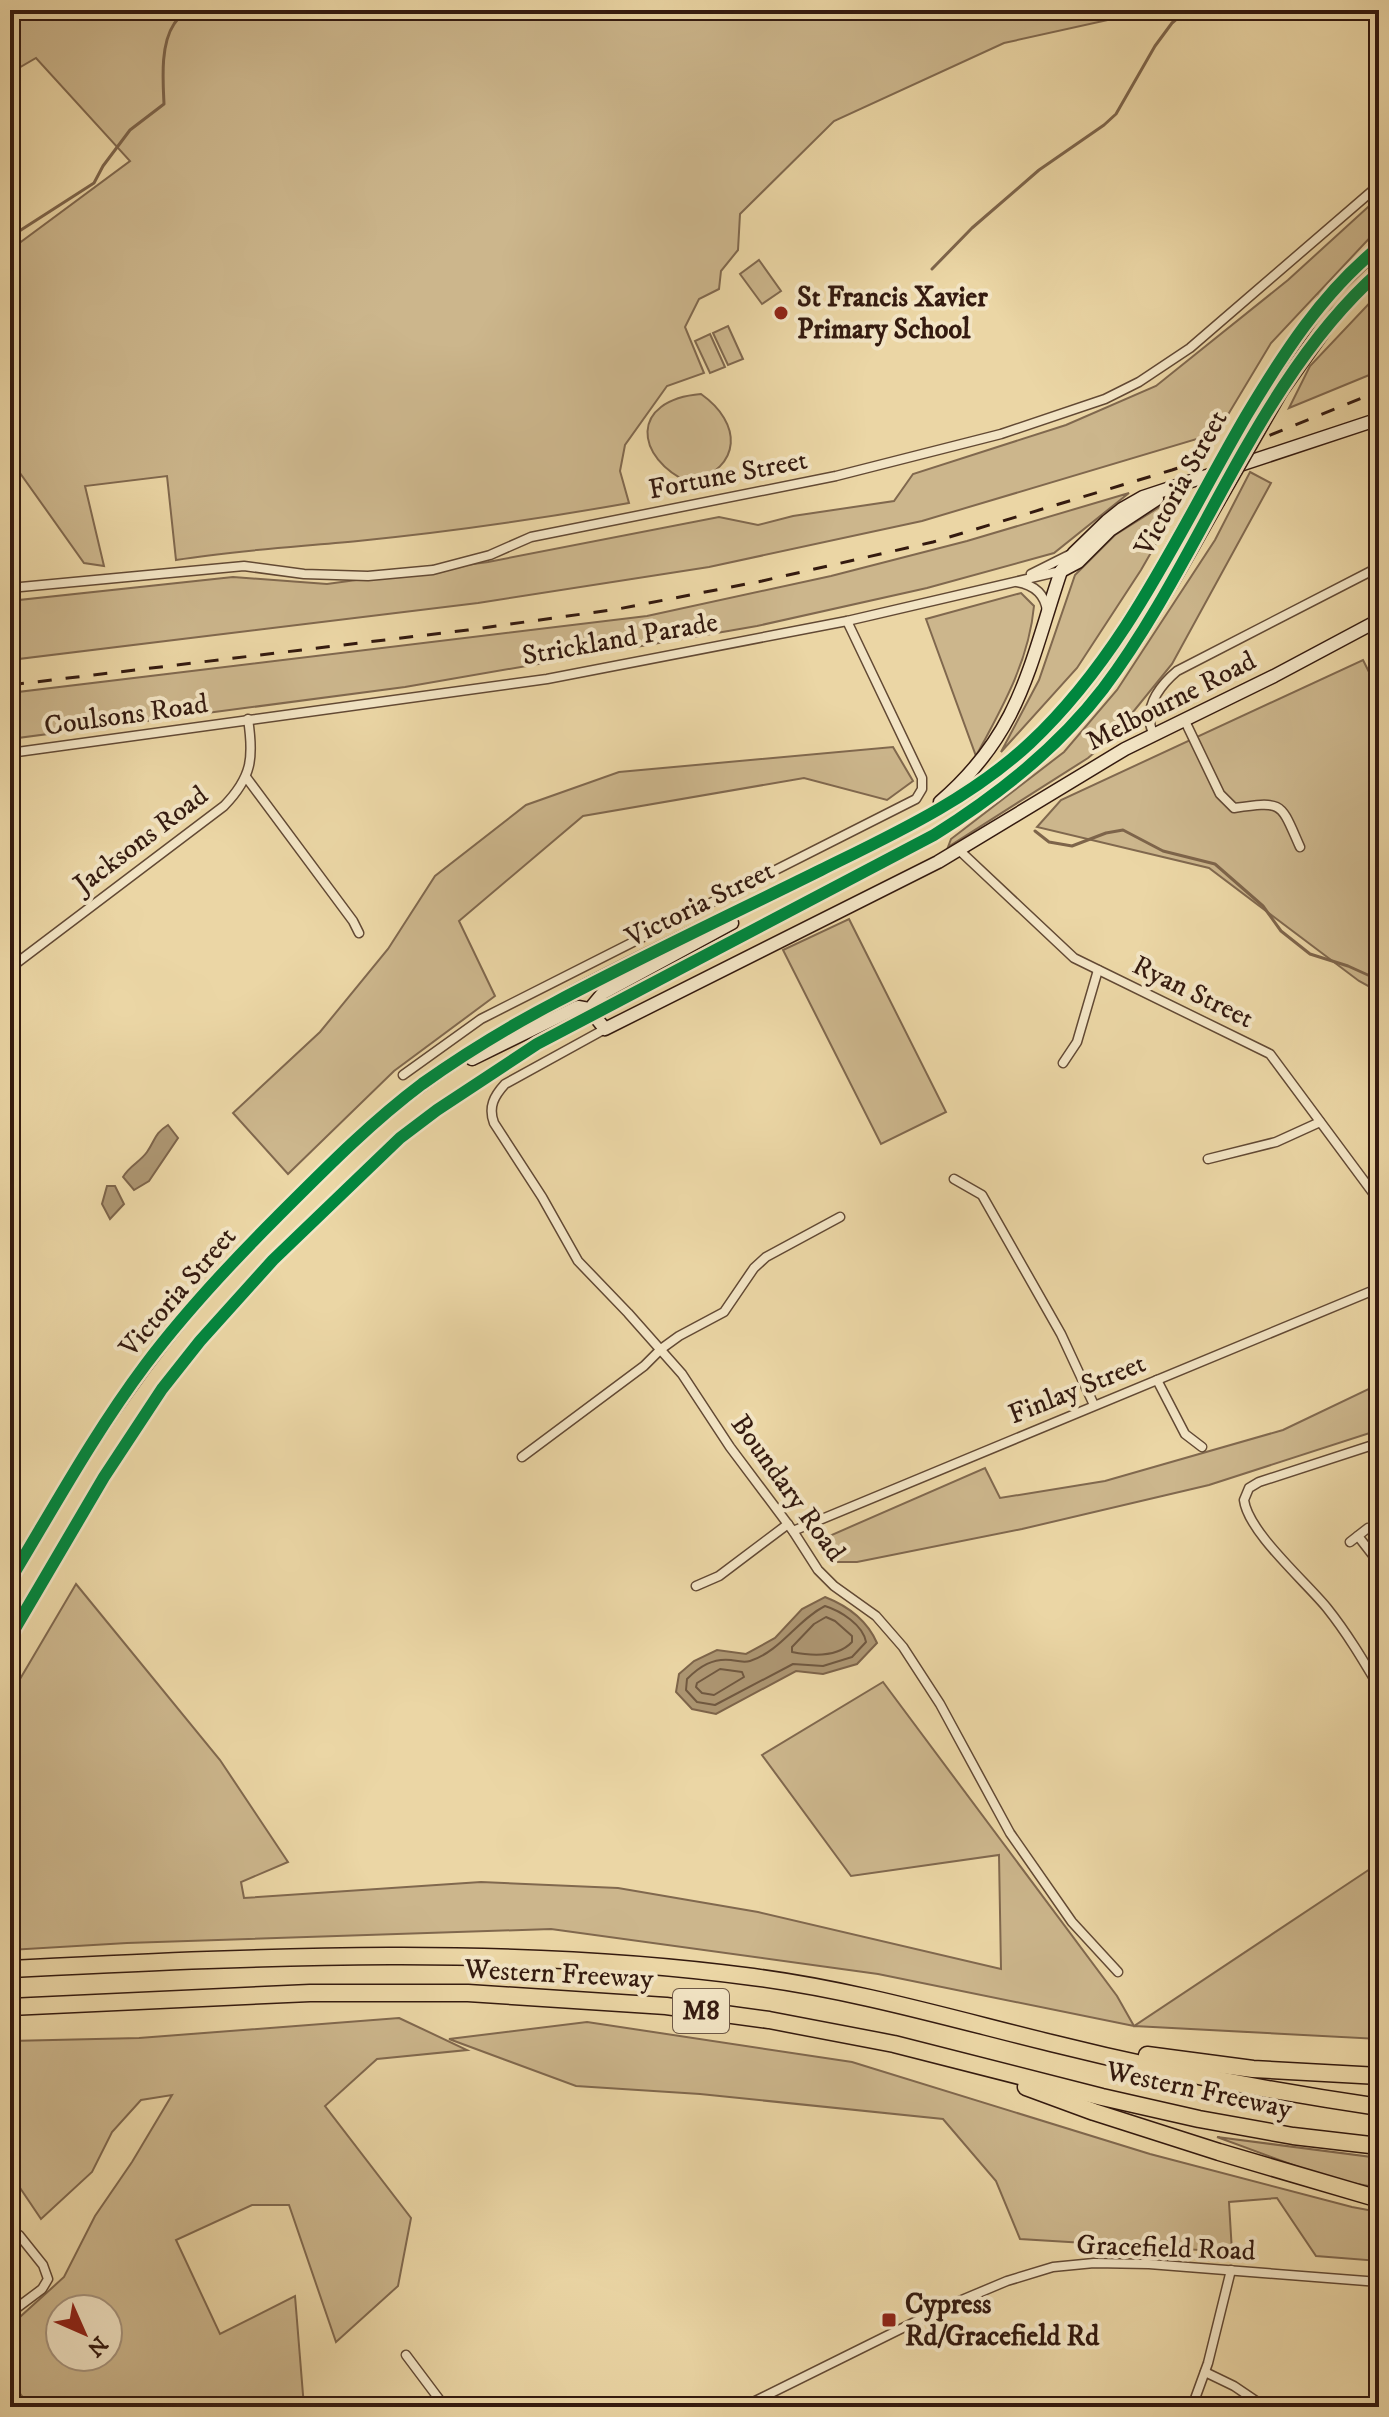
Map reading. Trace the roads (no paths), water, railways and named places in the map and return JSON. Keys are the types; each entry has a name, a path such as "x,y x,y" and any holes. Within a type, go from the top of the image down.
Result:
{"highway":[{"name":"Western Freeway","path":"10,1969 356,1955 515,1956 756,1977 975,2022 1050,2043 1213,2080 1379,2107"},
{"name":"Western Freeway","path":"10,2007 310,1993 468,1993 666,2006 769,2020 935,2053 1199,2119 1293,2136 1379,2146"},
{"path":"1050,2043 1253,2069 1379,2076"},
{"path":"935,2053 1094,2112 1379,2199"}],"main road":[{"name":"Victoria Street","path":"10,1580 105,1424 173,1330 217,1279 311,1183 380,1119 426,1082 487,1041 551,1005 908,825 987,779 1026,746 1092,675 1130,621 1255,401 1324,300 1379,247"},
{"name":"Victoria Street","path":"10,1637 130,1435 172,1377 240,1295 400,1138 502,1065 934,835 1017,777 1068,730 1102,691 1153,615 1281,392 1337,313 1379,272"},
{"name":"Strickland Parade","path":"1061,571 1080,546 1129,504 1153,493 1379,419"},
{"name":"Strickland Parade","path":"1061,571 1081,560 1110,530 1136,511 1193,481"},
{"path":"908,825 956,788 992,748 1020,697 1061,571"},
{"name":"Melbourne Road","path":"605,1029 959,850 1074,778 1153,734 1274,676 1379,620"},
{"path":"594,1015 595,1000 608,990 863,849"},
{"path":"426,1082 573,1009 585,1008 605,1029"}],"street":[{"name":"Fortune Street","path":"10,588 244,566 304,574 368,576 433,570 490,555 531,537 809,482 1001,434 1105,399 1165,366 1379,185"},
{"name":"Strickland Parade","path":"997,585 1045,569 1080,546"},
{"path":"1153,734 1148,719 1152,702 1161,687 1177,671 1379,567"},
{"name":"Strickland Parade","path":"248,719 547,679 847,621 1061,571"},
{"path":"1009,583 1024,583 1039,592 1046,604 1046,620"},
{"path":"403,1075 481,1019 908,804 919,795 922,789 919,771 847,621"},
{"path":"248,719 252,749 246,777 359,933"},
{"name":"Coulsons Road","path":"10,753 248,719"},
{"path":"1184,719 1220,794 1234,808 1269,803 1277,806 1284,812 1300,847"},
{"name":"Jacksons Road","path":"10,968 203,825 228,802 246,777"},
{"name":"Ryan Street","path":"959,850 1074,958 1270,1054 1379,1201"},
{"path":"1063,1063 1077,1042 1098,970"},
{"name":"Melbourne Road","path":"494,1099 505,1084 515,1077 605,1029"},
{"name":"Boundary Road","path":"494,1099 491,1113 494,1123 542,1197 578,1261 688,1382 730,1447 822,1575 876,1616 903,1647 940,1704 1010,1833 1072,1922 1118,1972"},
{"path":"1208,1159 1276,1142 1320,1122"},
{"path":"954,1179 982,1195 1061,1334 1094,1405"},
{"path":"522,1457 644,1366 661,1349 724,1312 754,1268 766,1257 840,1217"},
{"name":"Finlay Street","path":"696,1586 719,1576 790,1528 1379,1288"},
{"path":"1157,1380 1185,1434 1202,1447"},
{"path":"1379,1443 1259,1482 1249,1488 1244,1498 1249,1516 1338,1622 1379,1687"},
{"path":"1350,1542 1368,1528"},
{"path":"1358,1536 1379,1563"},
{"path":"10,2313 42,2289 48,2279 45,2268 19,2235"},
{"name":"Gracefield Road","path":"743,2407 945,2307 1026,2274 1061,2266 1149,2264 1379,2282"},
{"path":"1192,2407 1205,2372 1231,2270"},
{"path":"406,2355 445,2407"},
{"path":"1205,2372 1234,2386 1265,2407"}],"water":[{"path":"168,1125 178,1138 149,1181 134,1190 123,1177"},
{"path":"107,1186 115,1186 124,1204 110,1219 102,1204"},
{"path":"825,1597 856,1615 877,1643 857,1664 823,1674 796,1671 716,1714 692,1709 676,1692 679,1674 694,1661 717,1650 746,1654 775,1638 802,1609"}],"waterway":[{"path":"10,237 94,183 130,130 164,104 166,42 175,22 188,10"},
{"path":"932,269 972,228 1039,170 1116,114 1155,46 1172,23 1187,10"},
{"path":"1035,831 1049,842 1072,846 1123,830 1163,851 1215,864 1263,906 1281,931 1310,954 1379,980"}],"railway":[{"path":"10,685 468,630 618,609 762,581 933,542 1172,470 1236,449 1379,391"}],"place":[{"name":"St Francis Xavier Primary School","path":"781,313"},
{"name":"Cypress Rd/Gracefield Rd","path":"889,2320"}]}
